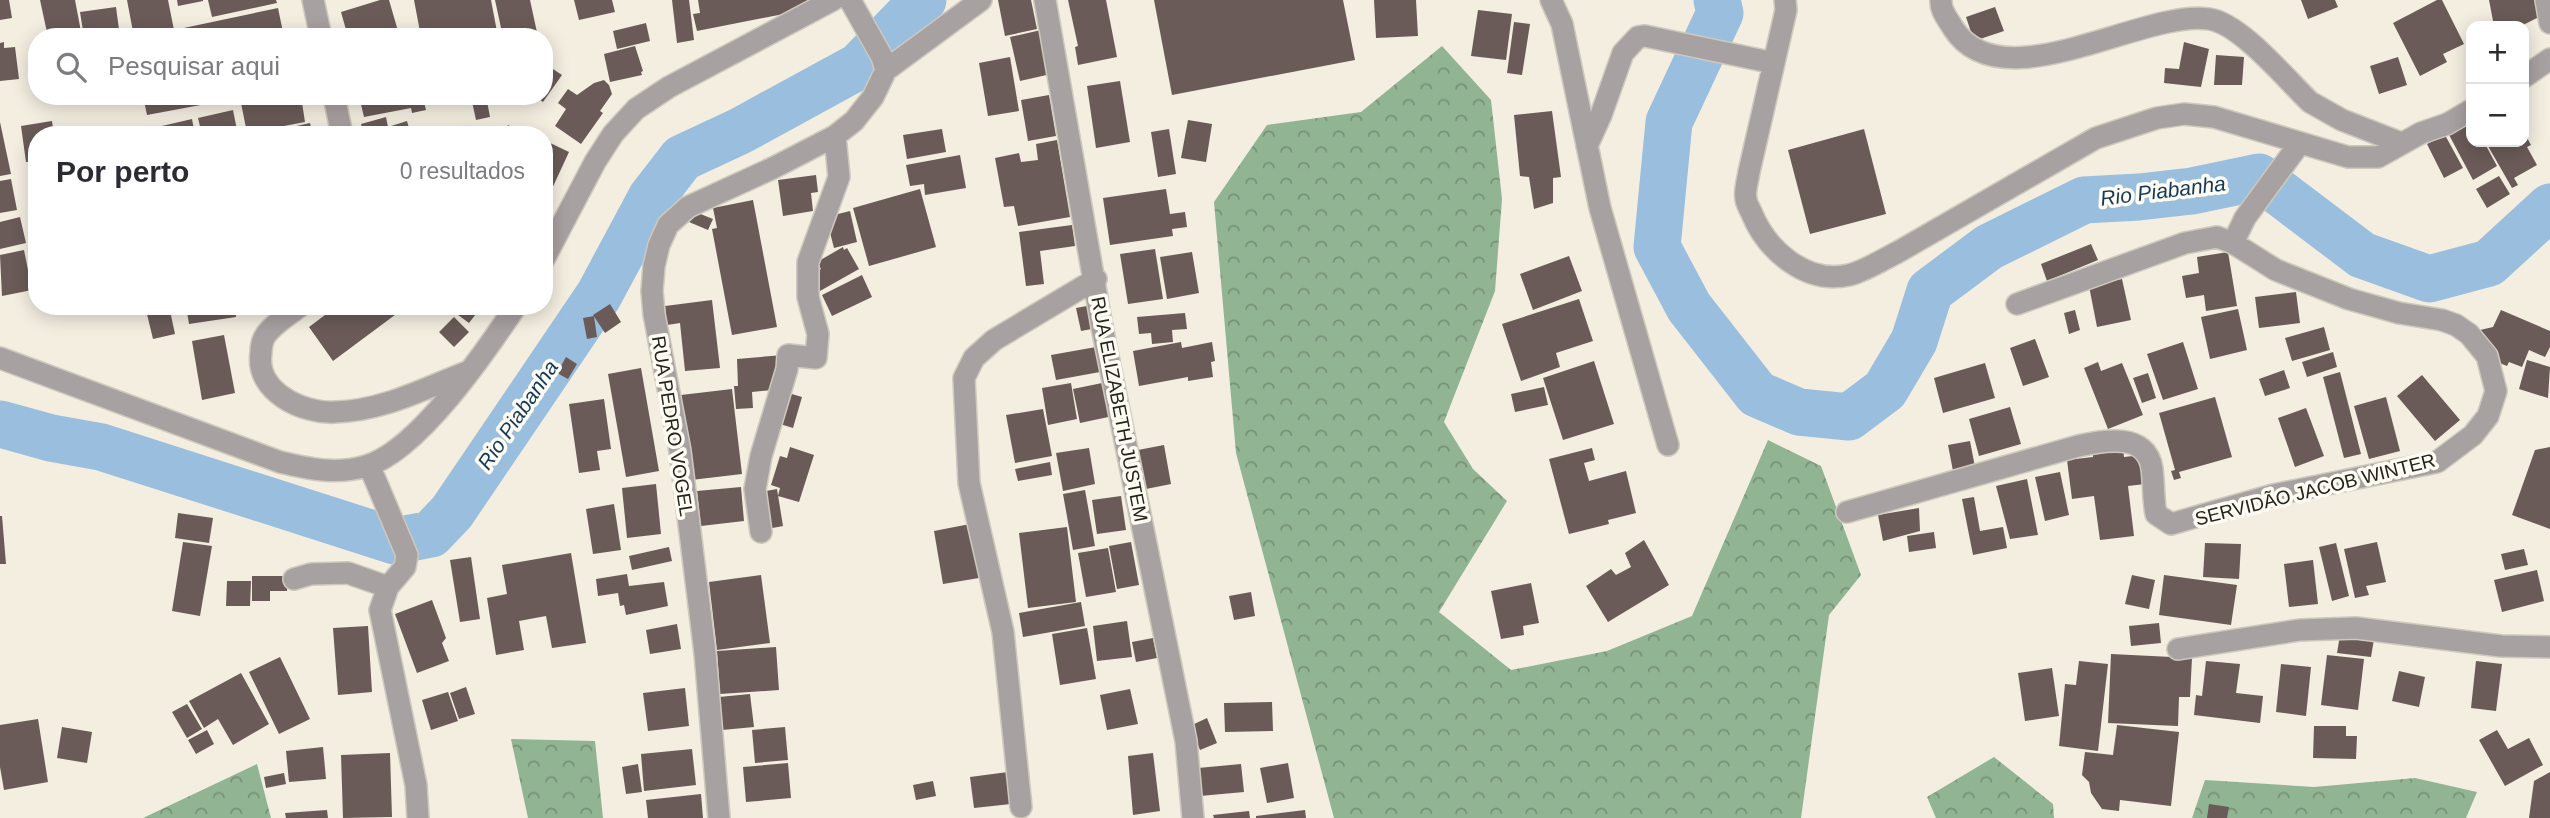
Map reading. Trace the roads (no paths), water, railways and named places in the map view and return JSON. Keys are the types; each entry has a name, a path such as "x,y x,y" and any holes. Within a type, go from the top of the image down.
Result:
{"street":[{"name":"RUA PEDRO VOGEL","path":"719,818 704,639 680,451 654,314 652,291 659,245 668,225 688,207 835,136 854,121 873,97 884,64 981,0"},
{"name":"RUA ELIZABETH JUSTEM","path":"1045,0 1096,279 1102,327 1186,741 1193,818"},
{"path":"1551,0 1562,24 1600,208 1668,445"},
{"path":"1785,0 1786,10 1745,199 1755,223 1773,249 1796,265 1821,276 1849,275 1874,264 1910,246 2096,138 2146,121 2184,114 2214,117 2348,157 2378,157 2421,132 2447,124 2466,113"},
{"path":"1941,0 1940,7 1959,37 1980,53 2010,57 2058,54 2185,18 2211,19 2236,29 2322,111 2401,143"},
{"path":"2546,0 2550,23"},
{"path":"319,1 320,28"},
{"path":"553,242 607,143 636,109 669,88 827,2"},
{"path":"853,4 884,64"},
{"path":"1587,146 1623,53 1638,37 1645,36 1774,63"},
{"path":"2529,74 2550,59"},
{"path":"336,105 340,126"},
{"path":"761,532 755,489 761,456 787,369 788,355 816,358 818,334 808,297 808,262 838,177 835,136"},
{"path":"2017,304 2185,243 2217,237 2233,243 2245,218 2300,143"},
{"name":"SERVIDÃO JACOB WINTER","path":"1847,512 2078,446 2114,440 2138,445 2149,457 2156,514 2171,524 2273,495 2437,462 2473,435 2488,416 2496,391 2494,378 2487,356 2469,334 2442,320 2399,313 2348,299 2276,270 2233,243"},
{"path":"1021,807 1003,632 969,483 964,378 974,358 994,340 1096,279"},
{"path":"289,315 263,338 260,357 262,375 277,393 293,404 315,411 332,413 368,410 472,370"},
{"path":"0,358 281,462 314,470 337,471 369,466 406,441 472,370 510,315"},
{"path":"369,466 407,555 405,567 388,587 380,610 416,785 418,818"},
{"path":"294,579 348,573 388,587"},
{"path":"2178,649 2300,630 2356,628 2501,646 2550,647"}],"waterway":[{"name":"Rio Piabanha","path":"0,424 51,438 101,447 395,541 431,534 452,512 599,295 651,198 682,158 740,131 859,66 923,0"},
{"name":"Rio Piabanha","path":"1717,0 1720,13 1669,122 1657,247 1689,307 1757,394 1799,412 1849,417 1885,390 1914,341 1930,291 1989,247 2084,200 2192,191 2259,177 2362,255 2429,279 2489,263 2550,207"}]}
